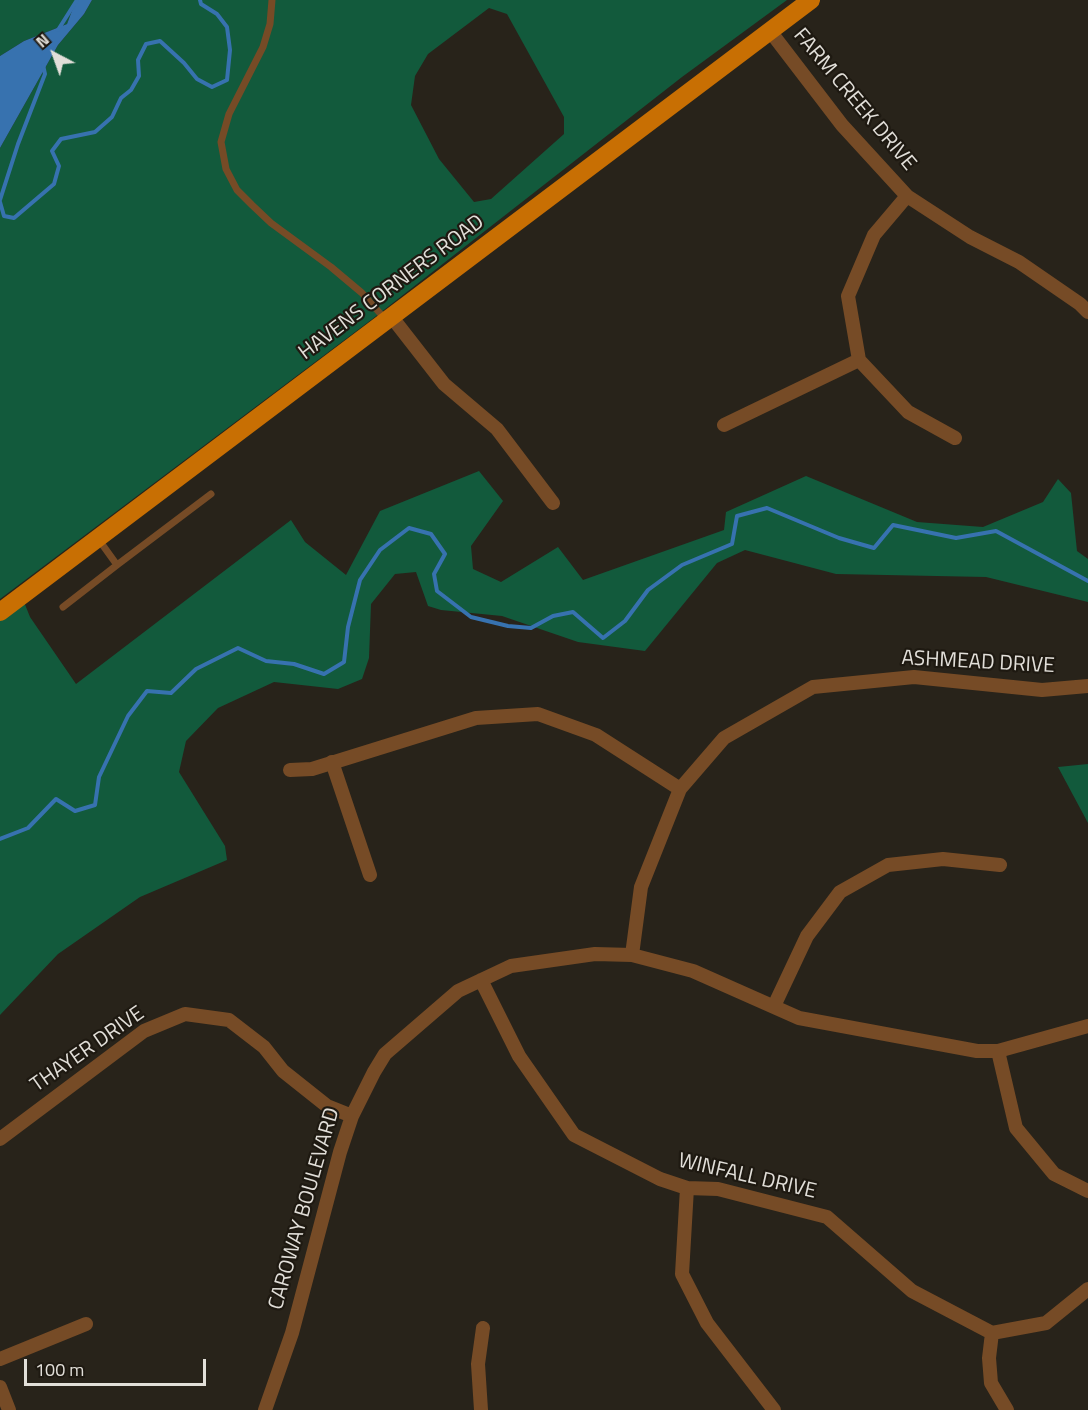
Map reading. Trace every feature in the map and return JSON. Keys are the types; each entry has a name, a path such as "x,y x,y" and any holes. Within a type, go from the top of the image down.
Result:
{"main road":[{"name":"HAVENS CORNERS ROAD","path":"0,612 811,0"}],"street":[{"name":"FARM CREEK DRIVE","path":"770,31 842,125 907,196 970,237 1019,262 1088,312"},
{"path":"907,196 874,235 848,296 859,360 908,412 955,438"},
{"path":"389,318 444,384 497,429 553,503"},
{"path":"724,425 859,360"},
{"name":"ASHMEAD DRIVE","path":"632,955 641,887 680,789 724,738 813,687 914,677 1042,690 1088,686"},
{"path":"290,770 312,769 476,718 538,714 596,735 680,789"},
{"path":"332,762 370,875"},
{"path":"774,1006 807,936 840,892 888,865 943,858 1000,865"},
{"name":"CAROWAY BOULEVARD","path":"265,1410 292,1333 340,1152 352,1116 385,1054 459,991 511,966 595,954 632,955 693,971 800,1018 977,1051 998,1051 1088,1026"},
{"name":"WINFALL DRIVE","path":"482,980 519,1056 574,1135 660,1179 687,1188 718,1189 827,1217 912,1291 992,1333"},
{"name":"THAYER DRIVE","path":"0,1139 144,1031 185,1014 229,1020 264,1047 283,1071 327,1106 352,1116"},
{"path":"998,1051 1016,1128 1054,1174 1088,1191"},
{"path":"687,1188 682,1274 707,1323 774,1410"},
{"path":"1007,1410 991,1383 989,1358 992,1333 1046,1323 1088,1288"},
{"path":"0,1359 86,1324"},
{"path":"481,1410 478,1364 483,1328"},
{"path":"0,1387 9,1410"}],"lane":[{"path":"272,0 270,24 263,47 229,114 221,142 226,169 237,190 271,223 339,273 389,318"},
{"path":"63,607 212,494"},
{"path":"97,538 117,565"}],"green space":[{"path":"0,0 76,0 67,24 24,41 0,56"},
{"path":"92,0 787,0 682,77 371,320 0,599 0,148 58,45 84,14","holes":["489,8 507,14 564,117 564,134 491,199 474,202 439,159 411,105 415,76 428,54"]},
{"path":"479,471 503,501 471,546 473,569 501,582 558,547 583,580 724,530 726,512 806,476 917,522 983,527 1043,502 1058,479 1071,493 1077,551 1088,559 1088,602 986,577 836,574 745,550 717,563 645,651 578,642 502,616 441,610 428,606 416,572 395,574 371,604 369,658 362,679 338,689 274,682 218,708 186,741 179,772 225,846 227,860 140,897 58,954 0,1015 0,620 24,602 30,617 76,684 291,520 305,542 346,575 380,511"},
{"path":"1088,764 1088,823 1058,767"}],"water":[{"path":"76,0 92,0 84,14 58,45 0,148 0,56 24,41 67,24"}],"waterway":[{"path":"58,30 77,0"},
{"path":"0,202 4,216 14,218 54,184 59,166 52,151 61,139 95,132 112,117 121,98 131,90 139,76 138,60 146,44 160,41 184,63 197,79 212,87 227,80 230,50 227,27 217,14 201,4 200,0"},
{"path":"0,200 18,144 45,74 43,65"},
{"path":"0,839 28,828 56,799 75,811 95,805 99,777 128,716 147,691 171,693 196,669 238,648 266,661 294,664 324,674 344,662 348,627 360,580 380,550 409,528 431,534 445,554 434,574 437,591 471,617 508,626 531,628 553,616 573,612 603,638 625,621 648,590 682,565 732,544 737,516 767,508 839,538 874,548 893,525 956,538 996,531 1088,581"}]}
